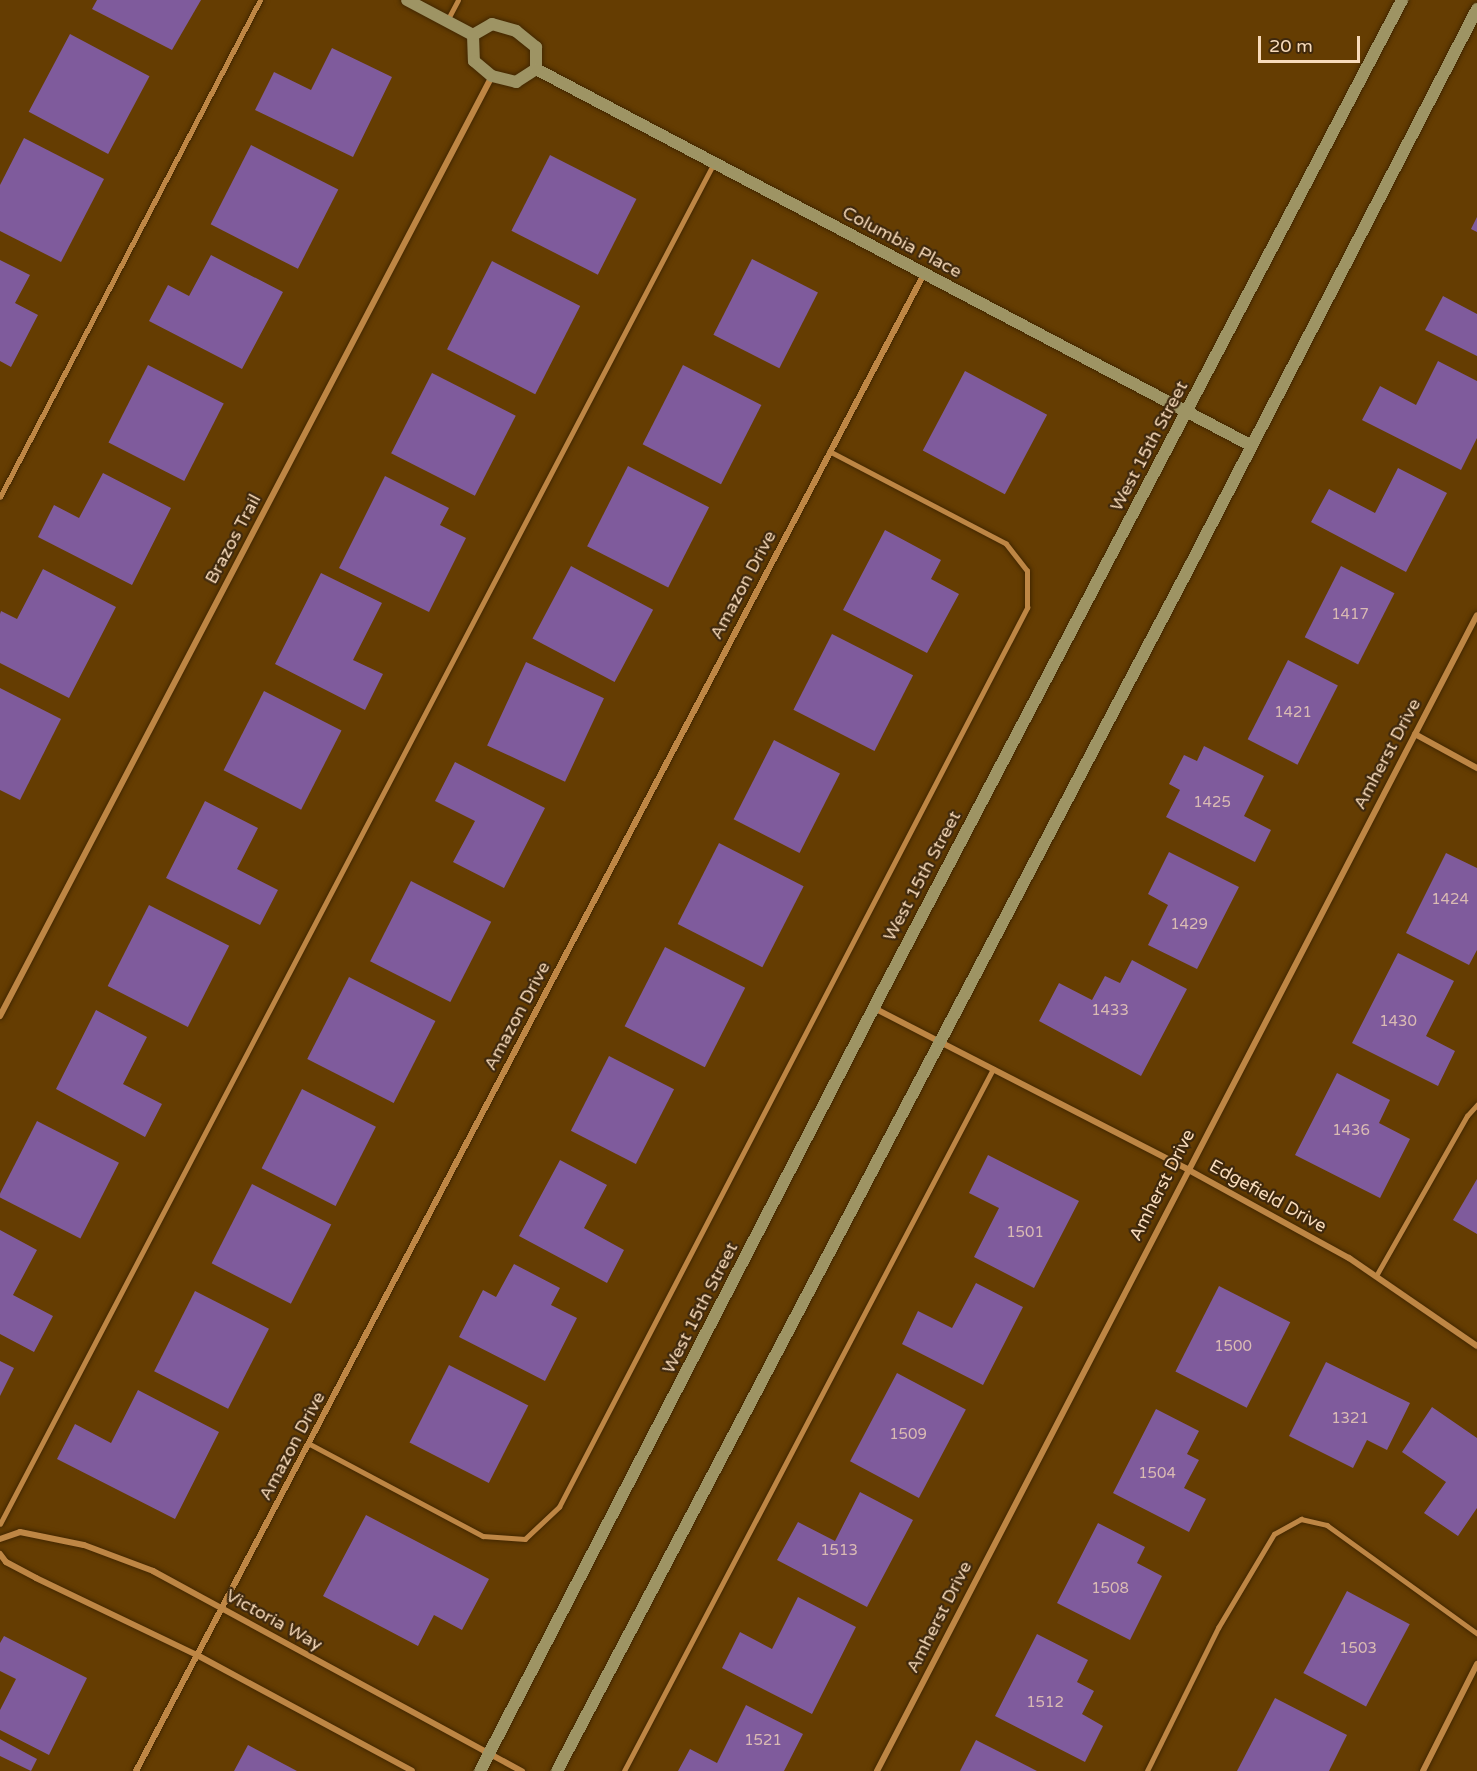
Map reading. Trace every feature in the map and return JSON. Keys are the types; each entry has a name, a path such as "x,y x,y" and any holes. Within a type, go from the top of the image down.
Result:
{"main road":[{"path":"406,0 473,35"},
{"name":"West 15th Street","path":"480,1771 874,1008 1402,0"},
{"path":"557,1771 1252,446 1477,9"},
{"path":"492,24 516,31 536,47 536,69 516,82 492,76 474,61 473,35 492,24"},
{"name":"Columbia Place","path":"536,69 1252,446"}],"street":[{"name":"Brazos Trail","path":"0,1016 492,76"},
{"name":"Amazon Drive","path":"136,1771 924,274"},
{"name":"Amherst Drive","path":"877,1771 1187,1169 1477,615"},
{"path":"1415,734 1477,768"},
{"name":"Edgefield Drive","path":"874,1008 1187,1169 1349,1258 1477,1346"},
{"name":"Victoria Way","path":"0,1539 20,1533 84,1545 153,1571 522,1771"},
{"path":"0,1554 6,1562 36,1578 197,1655 412,1771"},
{"path":"1423,1771 1477,1664"}],"lane":[{"path":"0,497 260,0"},
{"path":"447,21 458,0"},
{"path":"0,1524 714,163"},
{"path":"310,1443 483,1536 525,1539 559,1507 1027,608 1027,571 1006,544 830,452"},
{"path":"624,1771 993,1068"},
{"path":"1376,1276 1467,1116 1477,1105"},
{"path":"1147,1771 1218,1628 1274,1534 1301,1519 1327,1525 1477,1633"}],"building":[{"path":"97,0 201,0 172,50 92,9"},
{"path":"70,34 149,76 108,154 29,112"},
{"path":"332,48 392,77 353,157 255,110 274,72 311,90"},
{"path":"24,138 104,179 61,262 0,231 0,185"},
{"path":"251,145 338,189 298,269 211,224"},
{"path":"550,155 636,199 598,275 511,231"},
{"path":"1477,217 1477,232 1471,229"},
{"path":"211,255 283,292 242,369 149,321 168,285 189,296"},
{"path":"752,259 818,293 779,368 713,335"},
{"path":"0,260 30,275 15,303 38,315 11,367 0,361"},
{"path":"492,261 580,306 535,394 447,349"},
{"path":"1443,296 1477,314 1477,356 1425,330"},
{"path":"1438,361 1477,381 1477,438 1461,470 1362,420 1380,386 1416,405"},
{"path":"148,365 224,404 184,481 109,443"},
{"path":"683,365 761,405 721,484 643,444"},
{"path":"965,371 1047,415 1005,494 923,450"},
{"path":"432,373 516,416 475,496 391,453"},
{"path":"628,466 709,507 668,588 587,546"},
{"path":"1398,468 1447,493 1406,572 1311,522 1329,489 1375,513"},
{"path":"103,473 171,508 132,585 38,537 54,505 79,518"},
{"path":"385,476 449,508 440,525 466,538 429,612 339,568"},
{"path":"885,530 941,560 931,579 959,594 927,653 843,610"},
{"path":"571,566 653,610 615,682 533,638"},
{"path":"1341,566 1394,593 1358,665 1305,637"},
{"path":"43,569 116,607 69,698 0,663 1,611 17,619"},
{"path":"321,573 382,603 353,660 383,674 365,710 275,664"},
{"path":"832,634 913,675 874,751 793,710"},
{"path":"1288,660 1338,685 1297,765 1248,739"},
{"path":"526,662 604,698 565,782 487,745"},
{"path":"0,688 61,719 20,800 0,790"},
{"path":"264,691 342,730 301,810 224,770"},
{"path":"774,740 840,774 800,853 734,819"},
{"path":"1204,746 1264,776 1244,816 1271,830 1255,862 1166,817 1180,790 1169,784 1184,755 1197,761"},
{"path":"455,762 545,808 504,888 453,862 475,821 435,801"},
{"path":"205,801 258,828 237,869 278,890 260,925 166,878"},
{"path":"719,843 804,886 762,967 678,924"},
{"path":"1169,852 1239,887 1197,969 1148,945 1168,905 1148,894"},
{"path":"1446,853 1477,868 1477,950 1469,965 1406,933"},
{"path":"411,881 491,922 450,1002 370,961"},
{"path":"149,905 229,946 188,1027 108,986"},
{"path":"665,947 745,988 705,1067 625,1026"},
{"path":"1398,953 1454,981 1426,1036 1455,1051 1438,1086 1352,1043"},
{"path":"1132,960 1187,989 1141,1076 1039,1021 1059,983 1092,1000 1105,976 1120,983"},
{"path":"349,977 435,1021 394,1103 307,1059"},
{"path":"96,1010 147,1037 123,1084 162,1104 145,1137 56,1089"},
{"path":"609,1056 674,1089 636,1164 571,1131"},
{"path":"1337,1073 1390,1100 1379,1123 1410,1139 1380,1198 1295,1155"},
{"path":"302,1089 376,1127 336,1206 262,1168"},
{"path":"37,1121 119,1163 80,1239 0,1198"},
{"path":"988,1155 1079,1201 1034,1288 974,1257 999,1208 969,1193"},
{"path":"560,1160 607,1185 584,1228 624,1250 607,1283 519,1236"},
{"path":"1477,1179 1477,1234 1453,1220"},
{"path":"252,1184 331,1224 291,1304 212,1263"},
{"path":"0,1230 37,1250 13,1295 53,1316 34,1352 0,1334"},
{"path":"514,1264 560,1288 551,1305 577,1318 545,1381 459,1337 483,1290 496,1297"},
{"path":"976,1283 1023,1307 983,1385 902,1344 918,1311 952,1328"},
{"path":"1219,1286 1290,1322 1247,1408 1175,1372"},
{"path":"195,1291 269,1329 228,1409 154,1371"},
{"path":"0,1361 14,1368 0,1396"},
{"path":"1326,1362 1410,1403 1387,1450 1367,1440 1353,1468 1289,1436"},
{"path":"449,1365 528,1405 489,1483 410,1443"},
{"path":"897,1373 966,1410 919,1498 850,1461"},
{"path":"138,1390 219,1432 175,1519 57,1459 75,1424 111,1443"},
{"path":"1432,1407 1477,1438 1477,1508 1458,1536 1424,1513 1446,1482 1402,1452"},
{"path":"1156,1409 1199,1431 1187,1454 1199,1460 1184,1488 1206,1499 1189,1532 1113,1493"},
{"path":"860,1492 913,1520 867,1607 777,1560 798,1522 835,1541"},
{"path":"366,1515 489,1579 462,1630 434,1615 418,1646 323,1596"},
{"path":"1098,1523 1145,1547 1137,1563 1162,1576 1130,1640 1057,1603"},
{"path":"1347,1591 1410,1624 1366,1706 1303,1673"},
{"path":"798,1597 856,1627 812,1714 722,1668 740,1632 772,1649"},
{"path":"1037,1634 1088,1660 1077,1682 1094,1691 1082,1714 1103,1726 1085,1762 995,1716"},
{"path":"4,1636 87,1678 49,1755 0,1730 0,1710 16,1679 0,1671 0,1643"},
{"path":"1275,1698 1347,1735 1329,1771 1237,1771"},
{"path":"746,1705 803,1734 784,1771 678,1771 690,1749 717,1763"},
{"path":"0,1739 37,1759 31,1771 0,1756"},
{"path":"976,1740 1037,1771 960,1771"},
{"path":"248,1745 297,1771 234,1771"}]}
